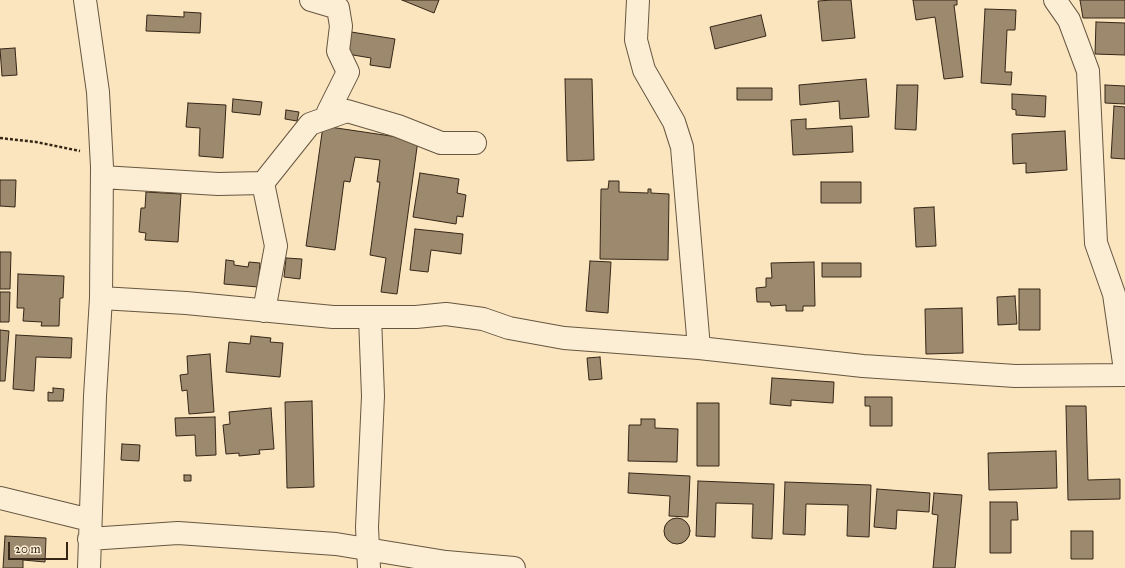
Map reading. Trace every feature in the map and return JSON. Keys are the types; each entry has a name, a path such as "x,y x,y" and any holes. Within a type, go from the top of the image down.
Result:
{"street":[{"path":"85,0 98,84 102,167 101,298 89,530 89,568"},
{"path":"311,0 338,8 341,26 338,51 348,72 328,112 327,118"},
{"path":"638,0 636,40 644,70 674,122 682,147 699,348"},
{"path":"1056,0 1069,20 1088,71 1096,243 1114,294 1125,370"},
{"path":"264,311 276,246 263,184 310,124 347,111 398,126 442,143 475,143"},
{"path":"102,167 218,184 263,184"},
{"path":"101,298 186,303 333,317 446,314 483,319 533,334 699,348 863,366 1015,376 1125,375"},
{"path":"369,558 367,527 373,396 370,317"},
{"path":"0,498 89,530 178,532 336,544 369,558 446,562 514,568"}],"path":[{"path":"0,138 36,142 102,167"}],"building":[{"path":"402,0 439,0 434,13"},
{"path":"851,0 855,38 822,41 818,1"},
{"path":"913,0 957,0 957,5 954,5 963,77 944,79 935,17 916,20"},
{"path":"1080,0 1125,0 1125,18 1083,18"},
{"path":"985,9 1016,10 1015,30 1007,30 1005,72 1012,72 1011,85 981,83"},
{"path":"184,12 201,13 200,33 146,31 147,15 184,17"},
{"path":"761,15 766,36 715,49 710,27"},
{"path":"1096,22 1125,23 1125,55 1095,54"},
{"path":"345,31 395,39 390,68 370,65 371,58 341,53"},
{"path":"15,48 17,75 2,76 0,49"},
{"path":"565,79 592,79 594,160 567,161"},
{"path":"866,79 869,117 840,119 839,101 800,105 799,85"},
{"path":"897,85 918,85 916,130 895,129"},
{"path":"1105,85 1125,86 1125,104 1105,103"},
{"path":"737,88 772,88 772,100 737,100"},
{"path":"1012,94 1046,96 1045,117 1016,115 1016,110 1012,109"},
{"path":"233,99 262,102 260,115 232,112"},
{"path":"188,103 226,105 223,158 199,156 200,128 186,127"},
{"path":"1114,106 1125,107 1125,159 1111,158"},
{"path":"286,110 299,112 297,121 285,119"},
{"path":"806,119 806,129 852,126 853,152 793,155 791,120"},
{"path":"323,126 418,140 397,294 381,292 386,258 370,255 380,182 377,182 380,160 355,157 350,182 344,181 335,250 306,246"},
{"path":"1065,131 1067,170 1026,173 1026,163 1013,164 1012,134"},
{"path":"420,173 459,179 457,193 466,195 463,217 457,216 456,224 413,217"},
{"path":"0,180 16,180 15,207 0,206"},
{"path":"609,181 619,181 619,192 648,193 648,189 651,189 651,193 669,194 668,260 600,259 601,189 608,189"},
{"path":"821,182 861,182 861,203 821,203"},
{"path":"146,192 181,194 178,242 145,240 146,233 139,232 141,208 145,208"},
{"path":"934,207 936,246 916,247 914,208"},
{"path":"415,229 463,234 461,254 431,250 428,272 410,270"},
{"path":"0,252 11,252 10,289 0,289"},
{"path":"286,258 302,259 300,279 284,277"},
{"path":"226,260 234,261 234,265 248,267 249,262 260,263 258,287 224,284"},
{"path":"590,261 611,262 608,313 586,311"},
{"path":"814,262 815,306 803,306 803,311 786,311 786,305 771,306 770,302 757,302 756,288 766,287 766,278 772,278 771,263"},
{"path":"822,263 861,263 861,277 822,277"},
{"path":"18,274 64,276 63,298 60,298 59,326 41,326 42,322 23,321 24,308 17,308"},
{"path":"1019,289 1040,289 1040,330 1019,330"},
{"path":"0,292 10,292 9,322 0,322"},
{"path":"1015,296 1017,324 998,325 997,297"},
{"path":"962,308 963,353 926,354 925,309"},
{"path":"0,330 9,331 5,381 0,381"},
{"path":"16,335 72,338 71,358 36,357 34,391 13,389"},
{"path":"251,336 271,338 270,342 283,343 280,377 226,372 229,342 250,344"},
{"path":"210,354 214,412 189,414 187,390 182,391 180,375 188,374 187,356"},
{"path":"600,357 602,379 589,380 587,358"},
{"path":"772,378 834,382 833,403 791,400 791,406 770,404"},
{"path":"53,388 64,389 63,401 48,401 48,392 53,393"},
{"path":"865,397 892,397 892,426 870,426 870,406 865,406"},
{"path":"312,401 314,487 287,488 285,402"},
{"path":"697,403 719,403 719,466 697,466"},
{"path":"1066,406 1086,406 1088,480 1120,479 1120,499 1068,500"},
{"path":"271,408 274,449 259,450 260,454 239,456 239,453 226,454 223,425 230,424 229,412"},
{"path":"215,417 216,455 196,456 195,435 176,436 175,418"},
{"path":"641,419 655,419 655,428 678,429 677,462 628,461 629,425 641,425"},
{"path":"122,444 140,445 139,461 121,460"},
{"path":"1056,451 1057,488 989,490 988,453"},
{"path":"629,473 690,476 688,517 669,516 670,496 628,493"},
{"path":"184,475 191,475 191,481 184,481"},
{"path":"698,481 774,484 772,539 752,538 753,504 716,503 715,537 696,536"},
{"path":"785,482 871,485 869,537 847,536 848,505 806,504 805,535 783,534"},
{"path":"877,489 930,493 929,512 897,510 896,529 874,527"},
{"path":"934,493 962,495 955,568 933,568 938,515 932,514"},
{"path":"990,502 1017,502 1018,520 1011,520 1011,553 990,553"},
{"path":"677,518 686,522 690,531 686,540 677,544 668,540 664,531 668,522"},
{"path":"1071,531 1093,531 1093,559 1071,559"},
{"path":"5,536 46,538 45,562 23,560 23,568 3,568"}]}
